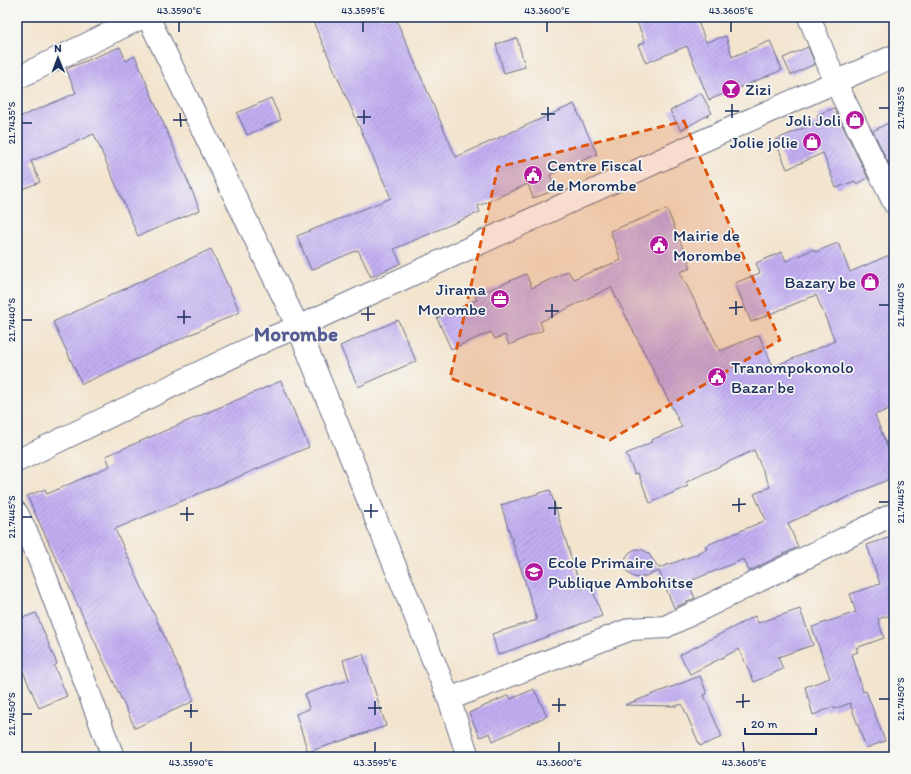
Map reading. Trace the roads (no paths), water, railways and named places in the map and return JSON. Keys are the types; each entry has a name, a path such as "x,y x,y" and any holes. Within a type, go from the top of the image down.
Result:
{"street":[{"path":"17,78 143,17"},
{"path":"148,17 298,328 449,699 468,757"},
{"path":"809,17 835,81 894,203"},
{"path":"17,461 272,337 298,328 680,151 894,56"},
{"path":"17,513 39,559 113,757"},
{"path":"449,699 631,629 665,627 894,514"}],"place":[{"name":"Zizi","path":"731,89"},
{"name":"Joli Joli","path":"855,120"},
{"name":"Jolie jolie","path":"812,142"},
{"name":"Centre Fiscal de Morombe","path":"533,175"},
{"name":"Mairie de Morombe","path":"659,245"},
{"name":"Bazary be","path":"870,282"},
{"name":"Jirama Morombe","path":"500,299"},
{"name":"Tranompokonolo Bazar be","path":"717,377"},
{"name":"Ecole Primaire Publique Ambohitse","path":"534,572"}],"district":[{"name":"Morombe","path":"296,333"}]}
